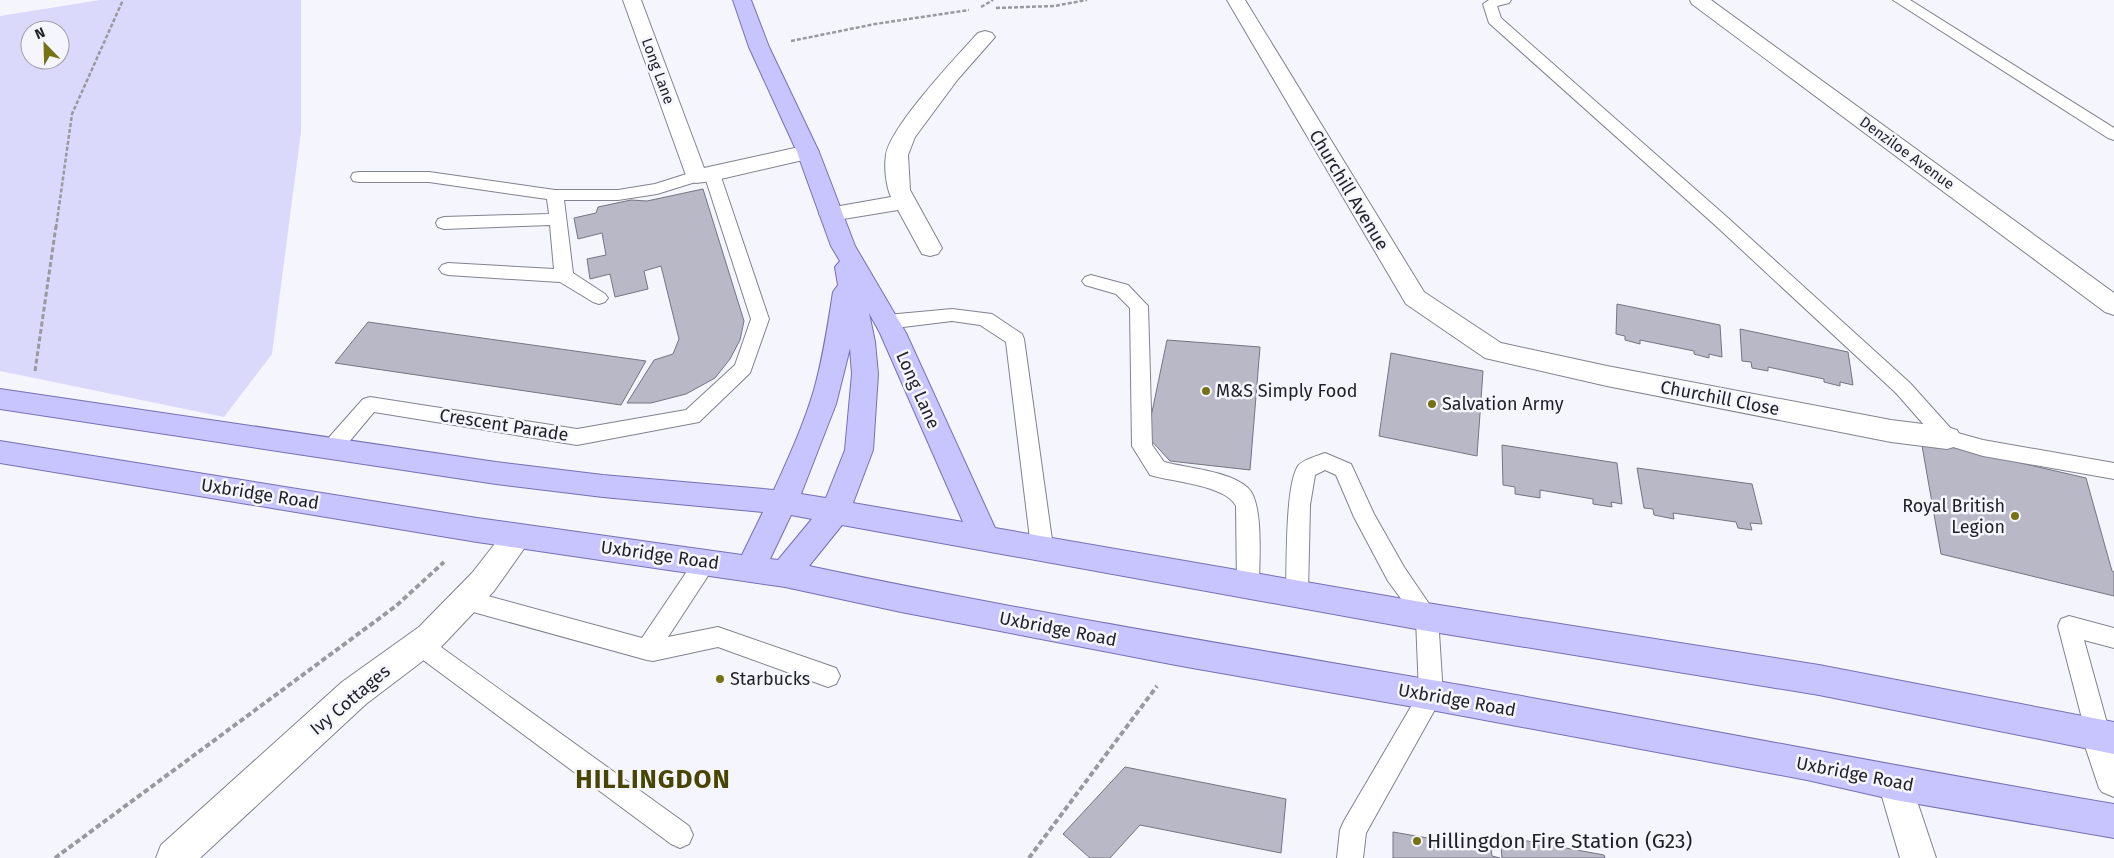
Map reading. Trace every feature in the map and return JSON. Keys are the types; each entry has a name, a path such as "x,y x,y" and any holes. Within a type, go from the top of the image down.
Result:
{"main road":[{"name":"Long Lane","path":"742,0 759,47 808,152 843,246 886,322 985,539"},
{"name":"Long Lane","path":"785,574 835,512 859,450 865,374 862,342 843,246"},
{"name":"Long Lane","path":"751,568 782,502 823,404 838,346 848,275"},
{"path":"0,399 496,473 583,484 782,502 1427,617 1819,680 2106,736"},
{"name":"Uxbridge Road","path":"0,452 477,530 751,568 901,599 1181,652 1431,695 1807,764 1895,783 2114,821"}],"street":[{"name":"Long Lane","path":"632,0 704,175"},
{"name":"Churchill Avenue","path":"1236,0 1415,298 1494,351"},
{"name":"Denziloe Avenue","path":"1699,0 2114,306"},
{"path":"930,248 899,190 898,155 904,136 984,37"},
{"path":"704,175 808,152"},
{"path":"831,214 904,202"},
{"name":"Churchill Close","path":"1494,351 1606,376 1872,428 1947,438"},
{"name":"Ivy Cottages","path":"174,858 354,693 430,636 483,582 518,536"},
{"path":"2106,736 2110,776 2114,780"},
{"path":"1895,783 1918,858"}],"lane":[{"path":"1504,0 1490,4 1494,20 1714,215 1889,374 1947,438 1983,448 2114,471"},
{"path":"1900,0 2114,135"},
{"path":"359,177 429,177 554,194 618,195 657,189 704,175"},
{"name":"Crescent Parade","path":"331,449 370,404 577,437 692,417 743,368 760,319 704,175"},
{"path":"554,194 564,276"},
{"path":"444,223 557,219"},
{"path":"448,269 564,276 599,298"},
{"path":"1091,281 1122,289 1139,306 1142,446 1157,469 1224,484 1240,494 1247,506 1248,584"},
{"path":"886,322 952,315 986,319 1015,339 1042,547"},
{"path":"1297,593 1296,548 1299,505 1306,470 1325,461 1344,470 1365,517 1396,574 1427,617 1431,695 1353,830 1350,858"},
{"path":"647,650 706,562"},
{"path":"466,600 653,651 718,637 828,676"},
{"path":"2106,736 2069,626 2114,638"},
{"path":"420,644 680,835"}],"path":[{"path":"30,404 72,114 123,0"},
{"path":"985,5 994,0"},
{"path":"978,9 1054,6 1087,0"},
{"path":"759,47 874,24 971,10"},
{"path":"55,858 396,606 477,530"},
{"path":"1029,858 1181,652"}],"shaded area":[{"path":"100,0 301,0 301,132 272,354 224,417 0,371 0,16"}],"building":[{"path":"703,189 744,321 740,340 730,359 715,378 686,394 651,403 627,403 654,360 673,354 679,339 661,266 644,271 648,289 615,297 610,274 590,279 587,259 606,255 602,233 578,239 574,218 596,213 598,207 631,200 647,201"},
{"path":"1617,304 1720,325 1722,357 1709,354 1709,358 1694,354 1694,351 1640,340 1640,344 1625,340 1625,336 1616,334"},
{"path":"368,322 646,361 621,405 335,363"},
{"path":"1740,329 1848,352 1853,385 1840,382 1840,386 1824,382 1824,379 1768,367 1768,371 1752,368 1751,362 1742,361"},
{"name":"M&S Simply Food","path":"1167,340 1260,347 1250,470 1170,461 1147,436"},
{"name":"Salvation Army","path":"1391,353 1483,371 1477,456 1379,436"},
{"name":"Royal British Legion","path":"1921,440 2086,478 2112,571 2114,572 2114,596 1941,554"},
{"path":"1502,445 1617,463 1622,504 1611,502 1612,507 1593,504 1593,499 1540,490 1540,498 1515,494 1515,487 1503,485"},
{"path":"1637,468 1752,484 1762,524 1750,523 1752,530 1738,528 1736,522 1673,513 1674,519 1654,515 1653,509 1644,508"},
{"path":"1125,767 1286,799 1281,853 1140,825 1110,858 1090,858 1063,834"},
{"name":"Hillingdon Fire Station (G23)","path":"1393,832 1491,849 1492,856 1500,858 1393,858"},
{"name":"Hillingdon Fire Station (G23)","path":"1500,836 1604,855 1605,858 1502,858"}],"place":[{"name":"M&S Simply Food","path":"1206,391"},
{"name":"Salvation Army","path":"1432,404"},
{"name":"Royal British Legion","path":"2015,516"},
{"name":"Starbucks","path":"720,679"},
{"name":"Hillingdon Fire Station (G23)","path":"1417,841"}],"district":[{"name":"HILLINGDON","path":"653,779"}]}
